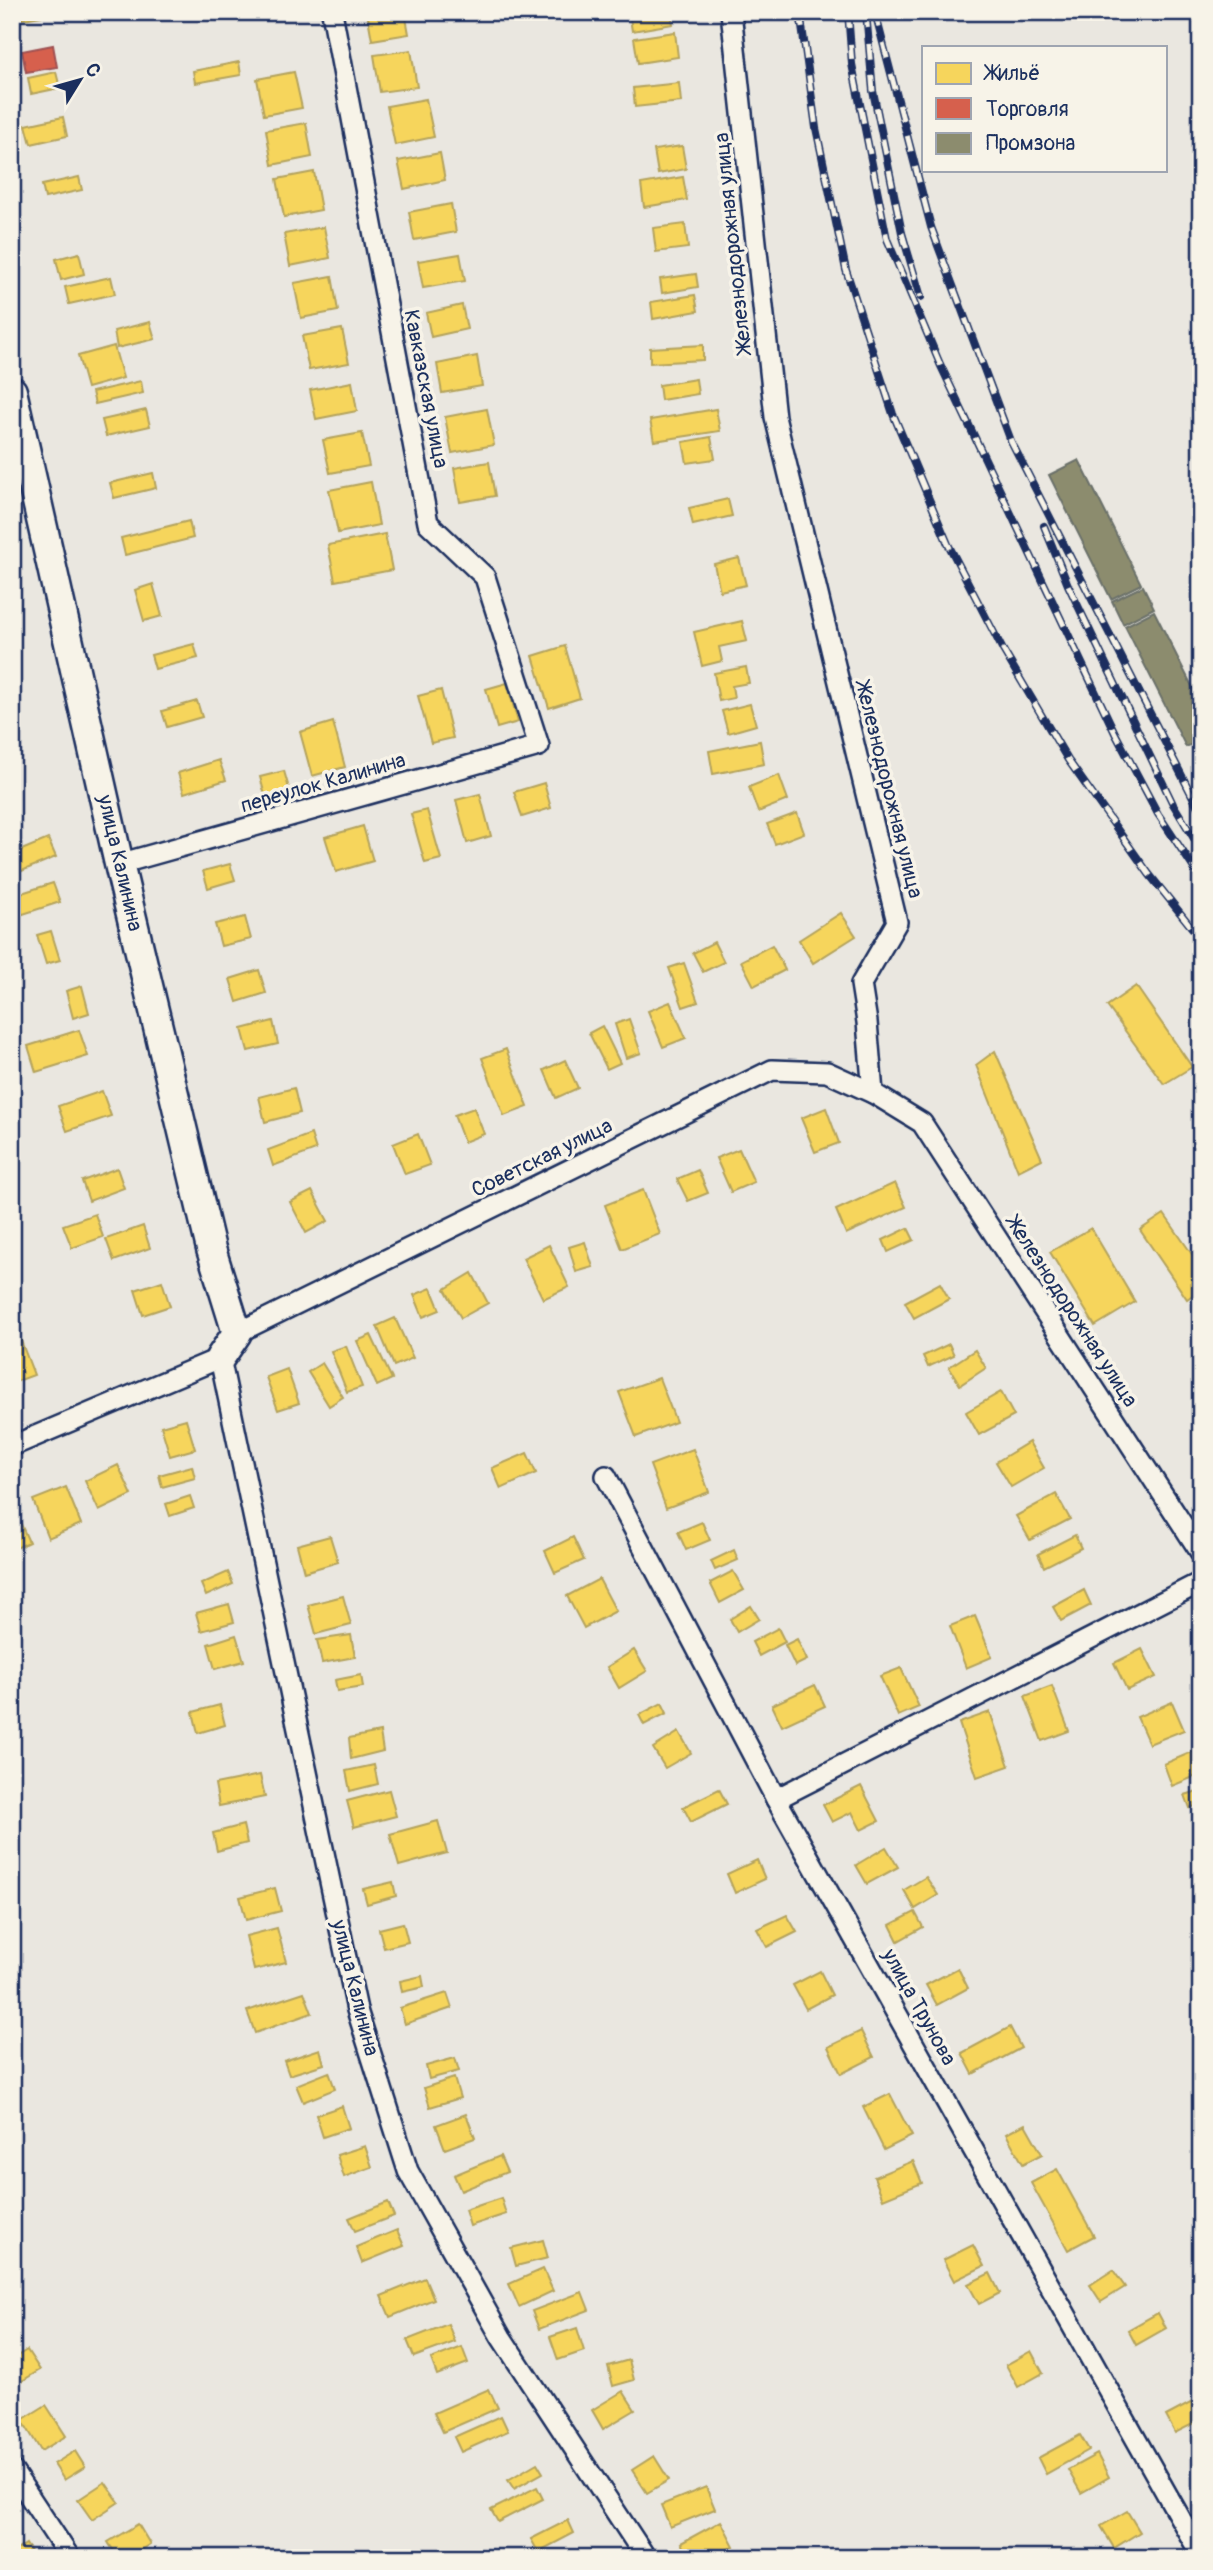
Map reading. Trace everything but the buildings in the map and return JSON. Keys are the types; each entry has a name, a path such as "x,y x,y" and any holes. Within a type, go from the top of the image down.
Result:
{"street":[{"name":"Кавказская улица","path":"331,12 428,523 485,577 539,746"},
{"name":"Железнодорожная улица","path":"731,12 775,417 897,922 861,984 873,1093 922,1123 1201,1553"},
{"name":"улица Калинина","path":"12,391 119,864 211,1249 237,1333"},
{"name":"переулок Калинина","path":"119,864 539,746"},
{"name":"Советская улица","path":"237,1333 772,1070 827,1072 873,1093"},
{"path":"12,1446 220,1357 237,1333"},
{"name":"улица Калинина","path":"220,1357 357,2010 408,2171 501,2337 646,2558"},
{"name":"улица Трунова","path":"606,1476 776,1799 1201,2555"},
{"path":"776,1799 1201,1582"},
{"path":"12,2470 70,2558"}],"railway":[{"path":"800,12 816,128 846,270 893,414 948,544 1003,650 1068,760 1149,874 1201,939"},
{"path":"848,12 852,64 887,239 940,364 1115,733 1158,814 1201,879"},
{"path":"866,12 873,91 902,233 921,297"},
{"path":"875,12 931,227 1011,441 1201,813"},
{"path":"1044,526 1068,585 1173,804 1201,850"}]}
